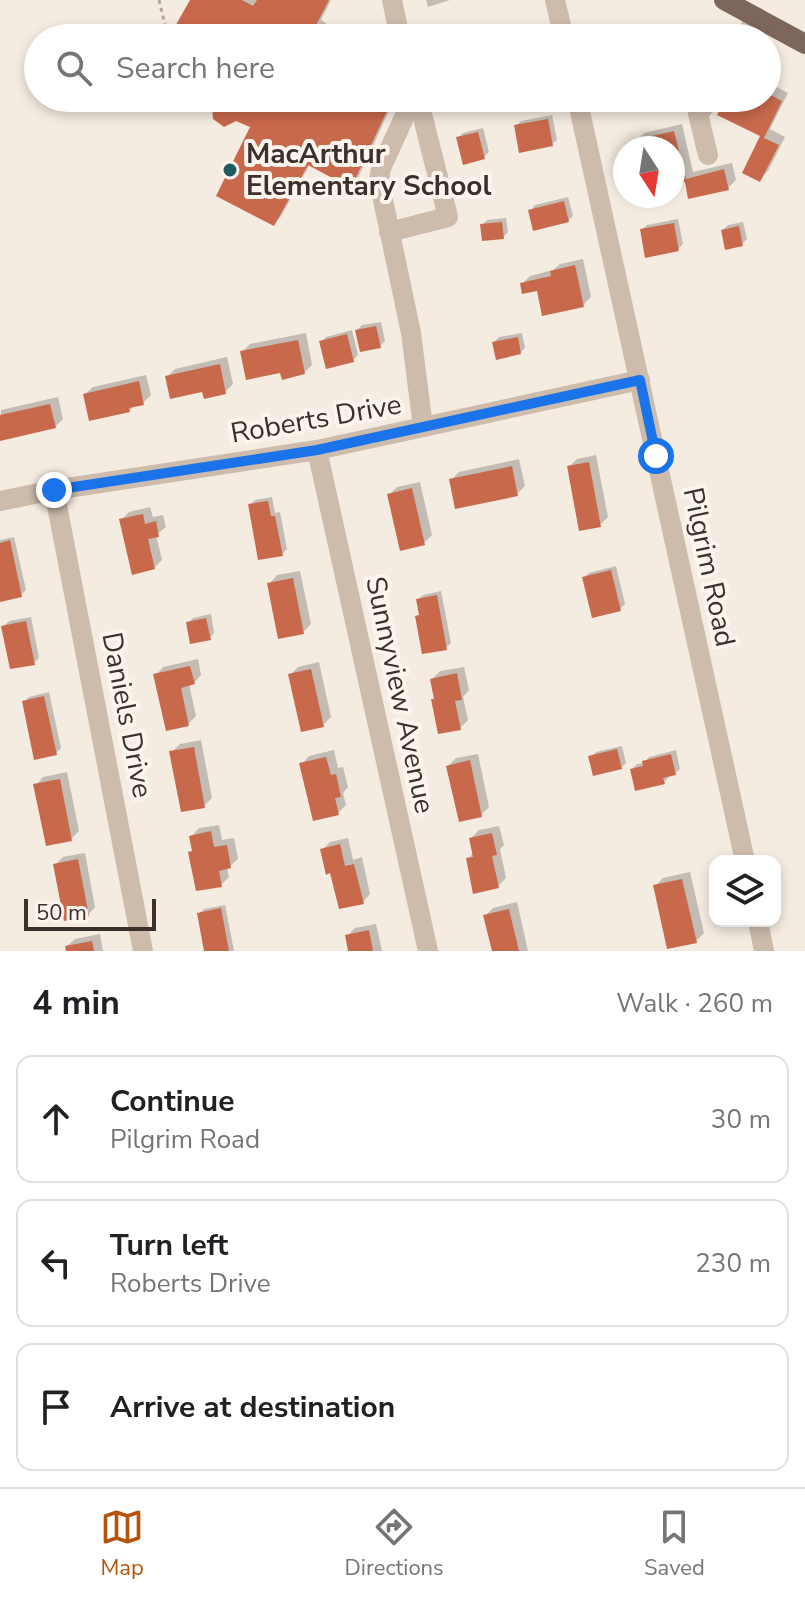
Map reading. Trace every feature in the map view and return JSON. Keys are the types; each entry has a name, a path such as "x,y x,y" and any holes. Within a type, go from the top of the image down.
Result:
{"main road":[{"path":"724,0 769,24"},
{"path":"781,31 805,44"}],"street":[{"path":"392,0 397,24"},
{"path":"555,0 561,24"},
{"path":"752,24 756,17"},
{"path":"408,112 381,168 379,181 411,333 423,427"},
{"path":"389,232 448,217 420,112"},
{"name":"Pilgrim Road","path":"580,112 744,855"},
{"path":"700,112 708,155"},
{"name":"Roberts Drive","path":"0,501 317,450 640,380"},
{"name":"Sunnyview Avenue","path":"317,450 428,951"},
{"name":"Daniels Drive","path":"54,490 143,951"},
{"path":"759,927 764,951"}],"path":[{"path":"159,0 165,24"}],"building":[{"path":"190,0 242,0 253,6 257,0 329,0 317,24 176,24"},
{"path":"212,112 386,112 351,188 308,165 274,226 216,196 250,127 236,121 224,127 213,119"},
{"path":"718,112 777,112 764,138 779,145 760,182 742,173 760,136 717,115"},
{"path":"548,119 553,146 519,153 514,125"},
{"path":"674,131 675,136 652,136"},
{"path":"478,132 485,159 463,165 456,137"},
{"path":"724,169 729,190 688,199 685,175 686,179"},
{"path":"564,201 569,222 533,231 528,210"},
{"path":"502,222 504,239 482,241 480,224"},
{"path":"674,223 679,251 645,258 640,229"},
{"path":"739,226 743,246 725,250 721,230"},
{"path":"575,265 584,307 542,316 537,291 522,294 520,283 551,276 550,271"},
{"path":"376,326 381,348 360,352 355,330"},
{"path":"347,334 354,362 326,369 319,341"},
{"path":"518,337 521,354 496,360 492,342"},
{"path":"298,340 305,374 282,380 280,373 246,380 240,351"},
{"path":"220,364 226,394 204,399 202,392 170,399 165,376"},
{"path":"139,381 144,405 129,408 130,412 89,421 83,394"},
{"path":"50,404 56,428 0,441 0,415"},
{"path":"589,462 601,527 579,531 567,466"},
{"path":"512,466 518,496 455,509 449,479"},
{"path":"412,488 425,545 400,551 387,494"},
{"path":"268,501 271,516 275,516 283,556 258,560 248,504"},
{"path":"143,514 145,524 156,521 159,537 148,539 155,569 132,575 119,519"},
{"path":"10,540 22,597 0,602 0,543"},
{"path":"611,570 621,611 592,618 582,577"},
{"path":"293,578 304,634 278,639 267,583"},
{"path":"437,595 447,650 422,654 415,616 419,615 416,599"},
{"path":"206,618 211,640 190,644 186,622"},
{"path":"26,621 35,665 10,669 1,626"},
{"path":"190,666 195,684 181,688 189,726 166,731 153,674"},
{"path":"311,669 324,727 301,732 288,674"},
{"path":"457,673 462,700 455,701 461,730 438,734 430,679"},
{"path":"44,696 57,755 34,760 22,701"},
{"path":"194,747 205,808 181,812 169,751"},
{"path":"617,749 622,769 593,776 588,756"},
{"path":"671,754 676,775 663,778 665,784 635,791 630,769 643,766 642,761"},
{"path":"326,757 331,775 336,774 341,797 335,798 339,815 313,821 299,763"},
{"path":"470,760 482,817 459,822 446,766"},
{"path":"60,779 72,841 46,846 33,784"},
{"path":"211,831 214,847 227,845 231,868 219,871 222,887 196,891 188,852 192,851 189,836"},
{"path":"492,833 497,855 492,856 499,888 473,894 466,858 473,857 469,838"},
{"path":"340,844 345,866 354,864 364,904 339,909 320,849"},
{"path":"78,859 89,916 64,921 53,864"},
{"path":"682,879 697,943 667,949 653,885"},
{"path":"221,908 229,951 204,951 197,913"},
{"path":"509,909 519,951 492,951 483,915"},
{"path":"369,930 373,951 348,951 345,935"},
{"path":"92,941 94,951 66,951 65,946"}],"place":[{"name":"MacArthur Elementary School","path":"230,170"}],"route":[{"path":"54,490 317,450 640,380 656,456"}]}
